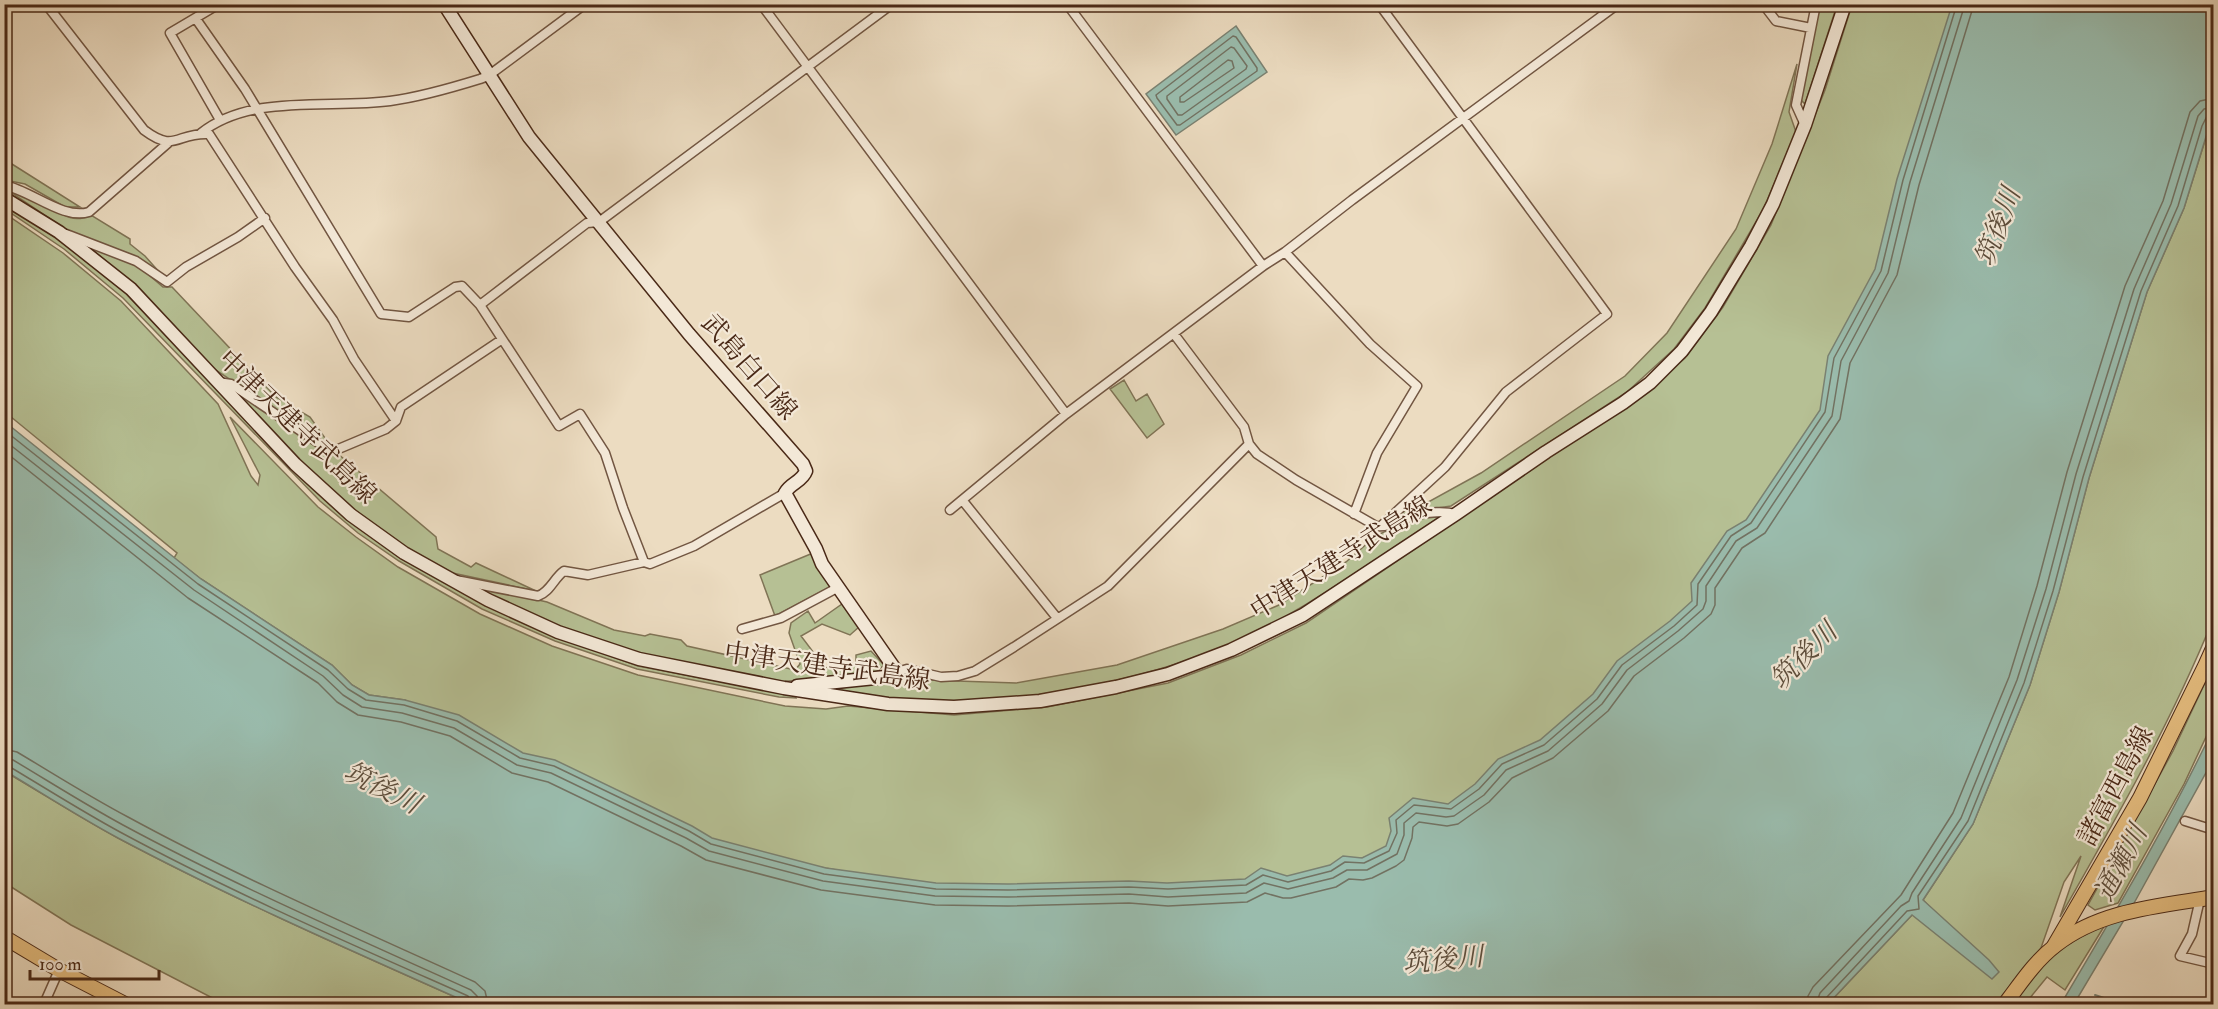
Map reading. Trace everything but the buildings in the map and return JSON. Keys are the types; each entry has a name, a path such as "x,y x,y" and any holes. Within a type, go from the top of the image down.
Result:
{"main road":[{"name":"武島白口線","path":"444,4 529,137 689,334 803,464 806,471 804,477 785,493"},
{"name":"中津天建寺武島線","path":"4,198 59,232 131,290 295,464 351,515 404,553 488,600 558,632 639,659 784,688 888,704 954,707 1041,701 1116,687 1157,676 1231,650 1303,615 1650,383 1682,351 1711,312 1773,204 1805,125 1845,4"},
{"path":"784,688 840,680 895,676 897,672 837,588 785,493"},
{"name":"諸富西島線","path":"2054,946 2140,798 2214,646"},
{"path":"2005,1005 2025,977 2054,946 2083,927 2142,909 2207,898"},
{"path":"4,937 59,970 125,1005"}],"street":[{"path":"46,4 138,124 158,141 168,143"},
{"path":"219,4 170,33 220,120"},
{"path":"4,185 72,214 80,215 89,212 168,143 201,133 220,120 257,110 390,101 459,86 488,76 585,4"},
{"path":"761,4 1066,414"},
{"path":"480,305 587,223 599,222 892,4"},
{"path":"1067,4 1263,266"},
{"path":"1379,4 1607,314 1506,392 1445,467 1380,526"},
{"path":"950,510 1066,414 1618,4"},
{"path":"1763,4 1776,21 1811,28"},
{"path":"1805,125 1796,105 1816,4"},
{"path":"196,19 229,64 381,314 409,317 448,290 462,286 480,305 559,426 580,414 605,453 644,562"},
{"path":"201,133 209,134 214,141 295,267 333,320 354,359 396,421"},
{"path":"59,232 135,261 167,282 186,267 238,237 265,218"},
{"path":"1285,252 1370,344 1417,386 1377,453 1354,514"},
{"path":"1174,334 1244,427 1249,444 1257,453 1296,480 1354,514 1380,526 1419,514 1449,512 1456,514"},
{"path":"218,382 231,384 330,450 343,448 386,429 396,421 401,407 501,340"},
{"path":"897,672 907,669 941,677 958,676 975,671 1108,586 1249,444"},
{"path":"451,580 461,580 538,597 544,594 564,571 588,575 644,562 650,564 694,546 785,493"},
{"path":"963,501 1057,618"},
{"path":"742,629 781,618 837,588"},
{"path":"2185,821 2214,830"},
{"path":"2207,898 2180,956 2214,964"},
{"path":"44,1005 59,970"}],"shaded area":[{"path":"1820,5 1837,5 1805,104 1799,98"},
{"path":"1852,5 1970,5 1889,281 1747,566 1440,834 1278,884 932,887 707,847 504,760 405,700 369,695 352,685 332,665 201,579 174,558 177,553 5,412 4,213 63,253 121,301 218,404 251,476 258,485 260,475 230,417 318,507 398,567 480,614 552,646 638,675 785,706 826,709 848,706 954,715 1047,707 1168,683 1241,655 1306,623 1633,403 1685,358 1723,307 1771,225 1825,90"},
{"path":"1797,64 1789,112 1796,132 1763,210 1705,308 1674,349 1627,392 1451,506 1417,511 1391,521 1415,503 1423,505 1481,473 1625,376 1667,333 1736,229 1772,144"},
{"path":"2213,115 2214,617 2198,656 2142,769 2060,917 2081,856 2064,882 2041,948 1995,1004 1828,1004 1912,915 1933,910 1923,900 1973,824 2030,685 2059,592 2089,478 2147,292 2184,208"},
{"path":"4,159 80,207 65,207 25,184 5,180"},
{"path":"6,189 34,198 63,215 76,219 91,215 130,239 130,244 145,256 161,274 70,232"},
{"path":"4,203 66,244 126,293 285,461 401,557 490,607 558,637 638,666 796,698 779,697 637,669 555,641 482,609 399,561 358,533 320,501 123,298 64,249 5,209"},
{"path":"87,245 136,264 163,287 172,287 276,397 310,417 330,445 214,369 133,284"},
{"path":"1124,380 1136,401 1147,394 1164,424 1147,438 1110,389"},
{"path":"231,386 330,454 338,454 436,537 438,549 471,567 476,563 536,591 448,572 401,545 349,506 294,457"},
{"path":"1440,517 1333,588 1277,621 1221,648 1157,670 1052,693 982,700 914,700 809,688 898,679 1016,683 1117,665 1223,629 1279,605 1346,562 1377,535 1419,518"},
{"path":"813,553 832,586 775,616 760,575"},
{"path":"468,584 547,602 614,630 681,640 687,646 795,670 800,664 789,633 791,623 808,611 815,623 842,604 859,627 850,635 822,624 801,636 817,657 821,667 835,668 846,662 856,664 856,655 871,651 884,665 875,673 778,682 636,653 559,627"},
{"path":"2213,666 2213,722 2184,784 2118,903 2095,910 2088,905 2173,751"},
{"path":"4,771 103,830 205,882 471,1004 224,1004 71,925 5,883"},
{"path":"2105,925 2065,990 2047,977 2025,1004 2012,1004 2032,977 2062,948"}],"water":[{"name":"筑後川","path":"1952,5 2214,5 2213,114 2184,208 2147,292 2089,478 2059,592 2030,685 1973,824 1923,900 1989,960 1999,972 1992,979 1912,915 1828,1004 471,1004 293,924 161,860 103,830 5,771 5,422 201,579 332,665 352,685 369,695 405,700 459,715 523,753 555,760 692,826 712,838 826,868 936,883 1129,881 1167,883 1245,879 1261,868 1287,876 1330,865 1343,856 1362,858 1386,846 1391,831 1389,818 1413,798 1448,804 1475,784 1498,759 1540,740 1593,694 1617,661 1670,621 1692,601 1691,583 1727,531 1746,520 1820,410 1828,356 1875,269 1897,179"},
{"path":"1236,26 1267,72 1176,135 1146,94"},
{"path":"2213,729 2213,760 2133,905 2074,1004 2061,1004 2159,834"}],"waterway":[{"path":"2095,995 2122,1004"}],"water label":[{"name":"通瀬川","path":"2121,863"}]}
